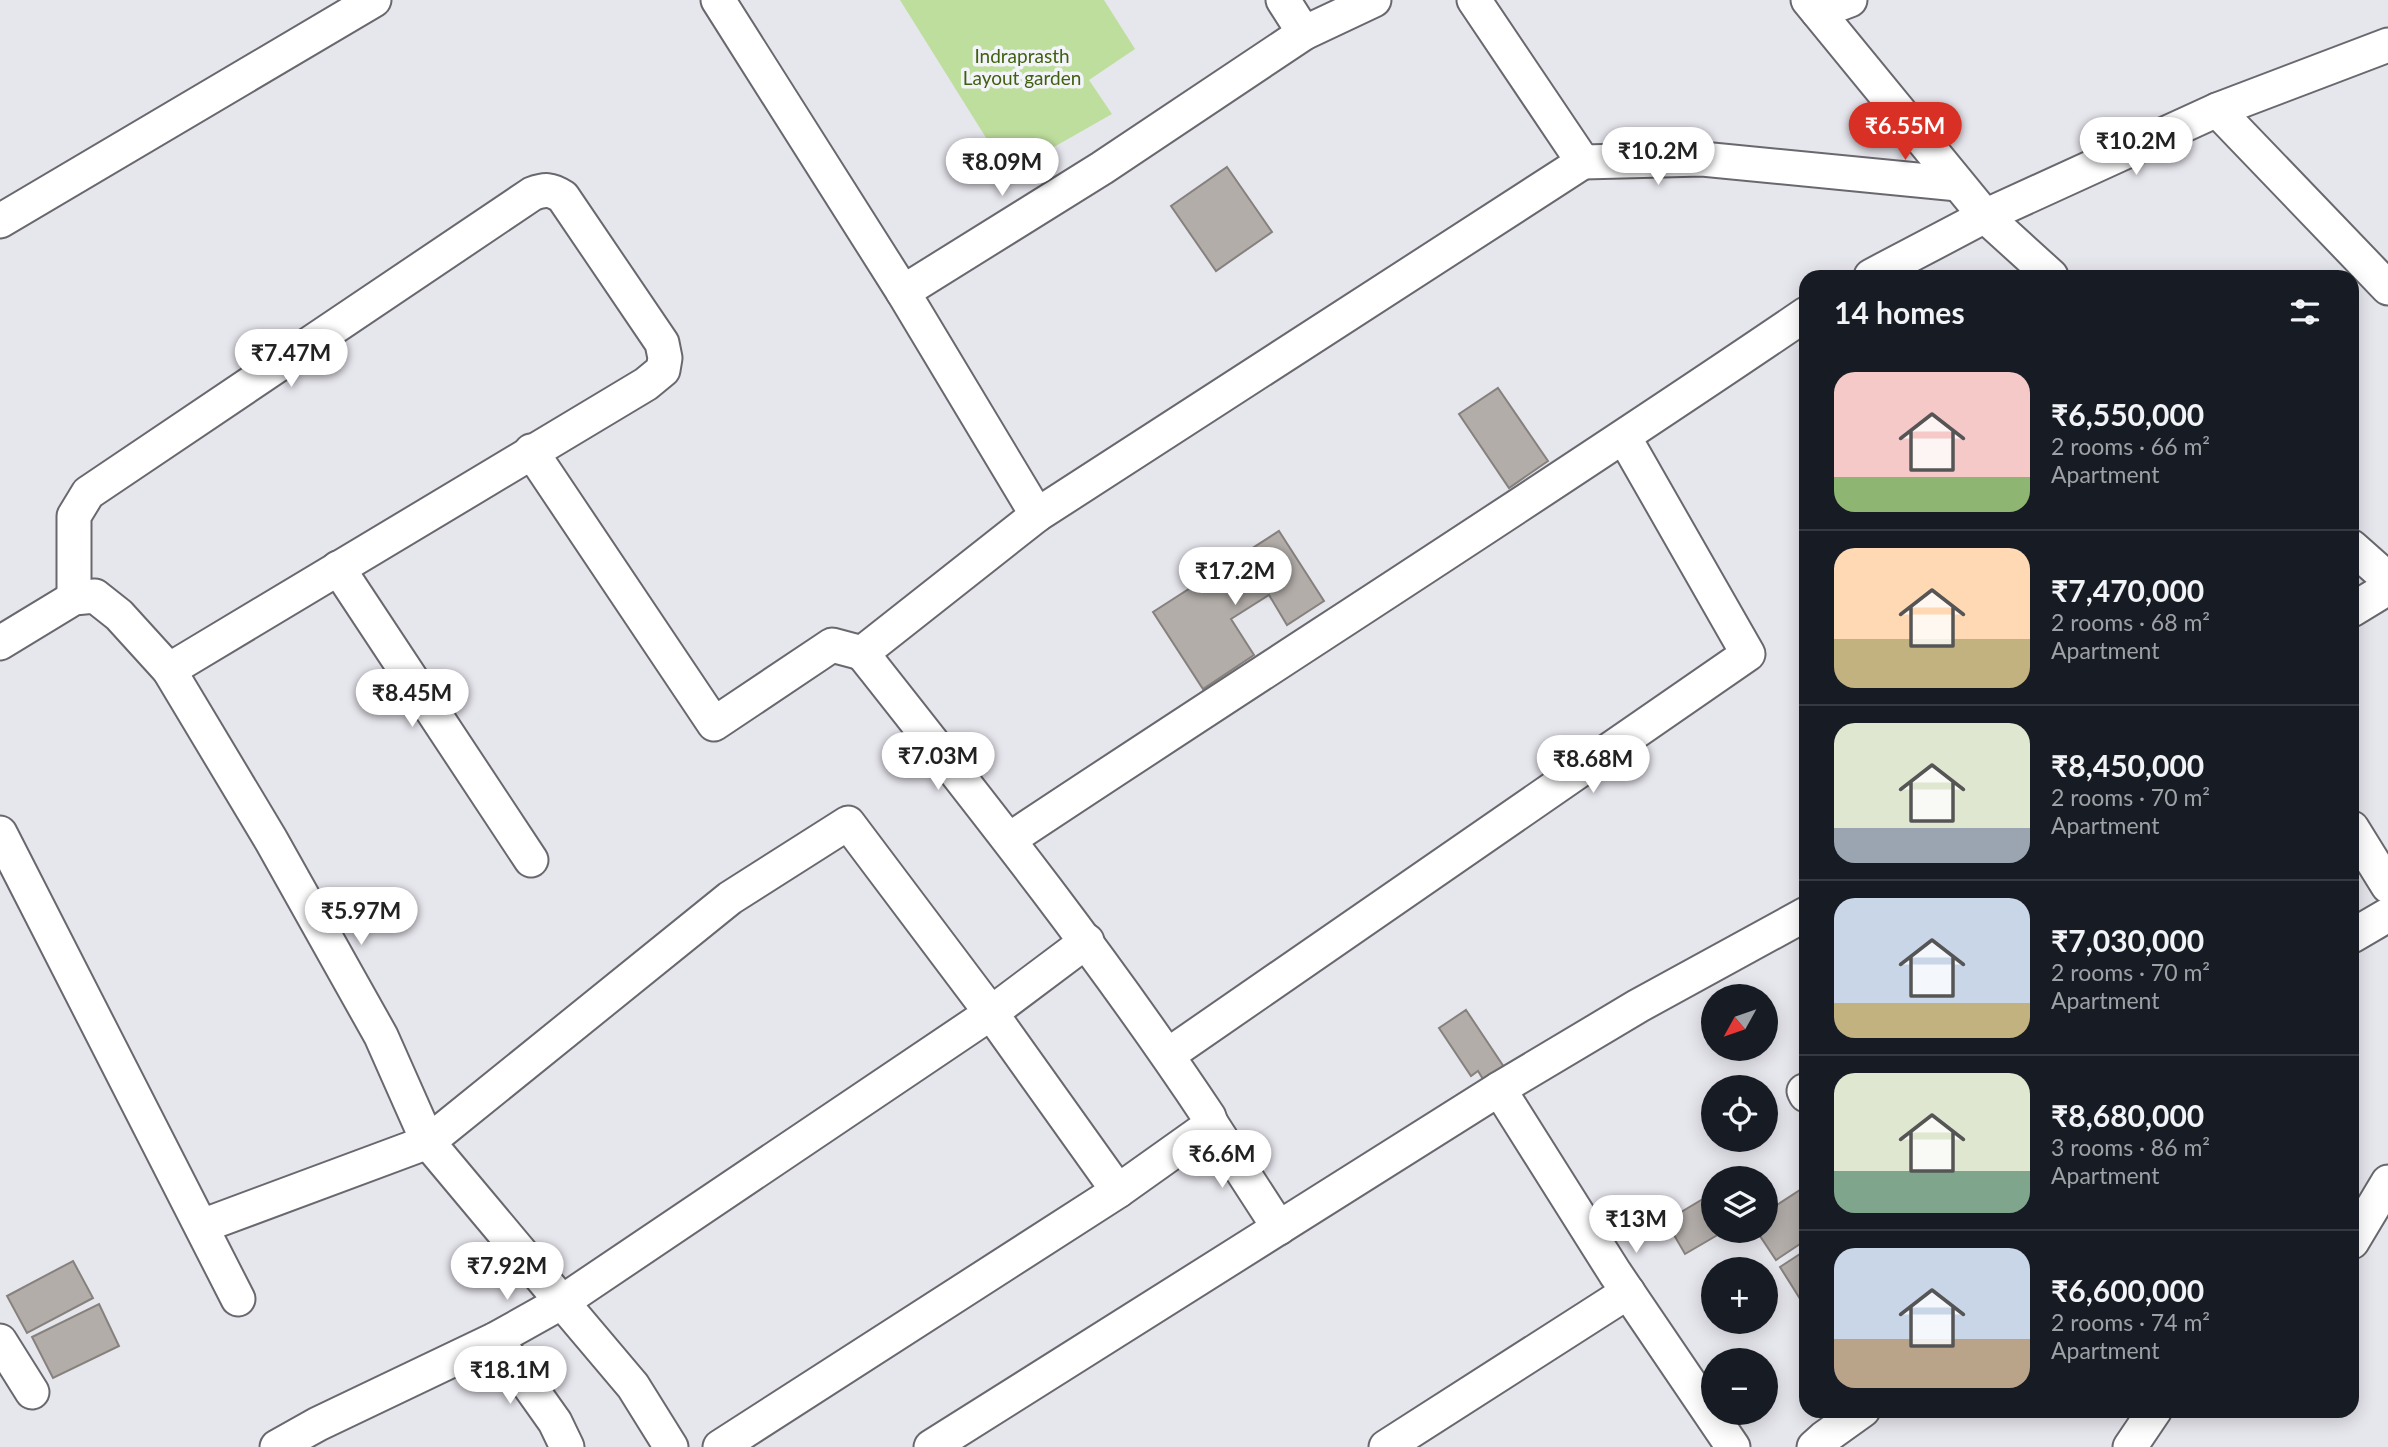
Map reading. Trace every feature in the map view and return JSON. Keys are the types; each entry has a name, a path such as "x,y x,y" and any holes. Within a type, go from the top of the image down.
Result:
{"street":[{"path":"0,220 373,0"},
{"path":"718,0 903,292 1037,514"},
{"path":"1283,0 1304,33"},
{"path":"903,292 1102,168 1304,33 1374,0"},
{"path":"1474,0 1583,162"},
{"path":"1850,0 1813,6 1984,216 2045,270"},
{"path":"1882,270 1984,216 2217,110 2388,45"},
{"path":"2217,110 2388,288"},
{"path":"862,653 1037,514 1583,162 1702,159 1958,184"},
{"path":"74,598 74,516 88,493 532,194 544,189 563,197 662,343 665,358 663,370 646,384 169,670"},
{"path":"1010,839 1799,319"},
{"path":"1168,1055 1748,654 1624,436"},
{"path":"531,451 714,724 832,645 862,653 1010,839 1087,941 1168,1055 1279,1227"},
{"path":"2359,553 2388,579"},
{"path":"338,568 531,860"},
{"path":"2359,606 2388,588"},
{"path":"0,643 74,598 95,596 119,615 169,670 271,840 381,1036 428,1142 633,1386 671,1447"},
{"path":"202,1226 428,1142 730,898 848,823 991,1013 1118,1191"},
{"path":"0,834 238,1298"},
{"path":"2359,839 2388,886"},
{"path":"2359,932 2388,915"},
{"path":"931,1447 1499,1089 1638,1006 1799,918"},
{"path":"277,1447 324,1436 562,1302 991,1013 1087,941"},
{"path":"1499,1089 1628,1292 1733,1447"},
{"path":"720,1447 1118,1191 1211,1123"},
{"path":"2359,1230 2388,1182"},
{"path":"1387,1447 1628,1292"},
{"path":"496,1339 555,1422 567,1447"},
{"path":"1,1346 32,1392"},
{"path":"1814,1447 1852,1418"},
{"path":"2130,1447 2150,1418"}],"green space":[{"name":"Indraprasth Layout garden","path":"900,0 1104,0 1135,49 1089,80 1112,114 1008,173"}],"building":[{"path":"1227,167 1272,232 1216,271 1171,206"},
{"path":"1498,388 1548,461 1509,488 1459,414"},
{"path":"1279,531 1324,601 1287,625 1269,595 1231,619 1254,655 1203,689 1153,612"},
{"path":"1466,1010 1506,1070 1486,1084 1478,1071 1471,1076 1439,1028"},
{"path":"1799,1191 1799,1245 1778,1259 1765,1243 1778,1243 1778,1204"},
{"path":"1701,1200 1701,1243 1704,1243 1685,1254 1666,1221"},
{"path":"1799,1255 1799,1297 1780,1267"},
{"path":"73,1261 93,1298 27,1333 7,1296"},
{"path":"99,1304 119,1346 53,1378 32,1337"}]}
